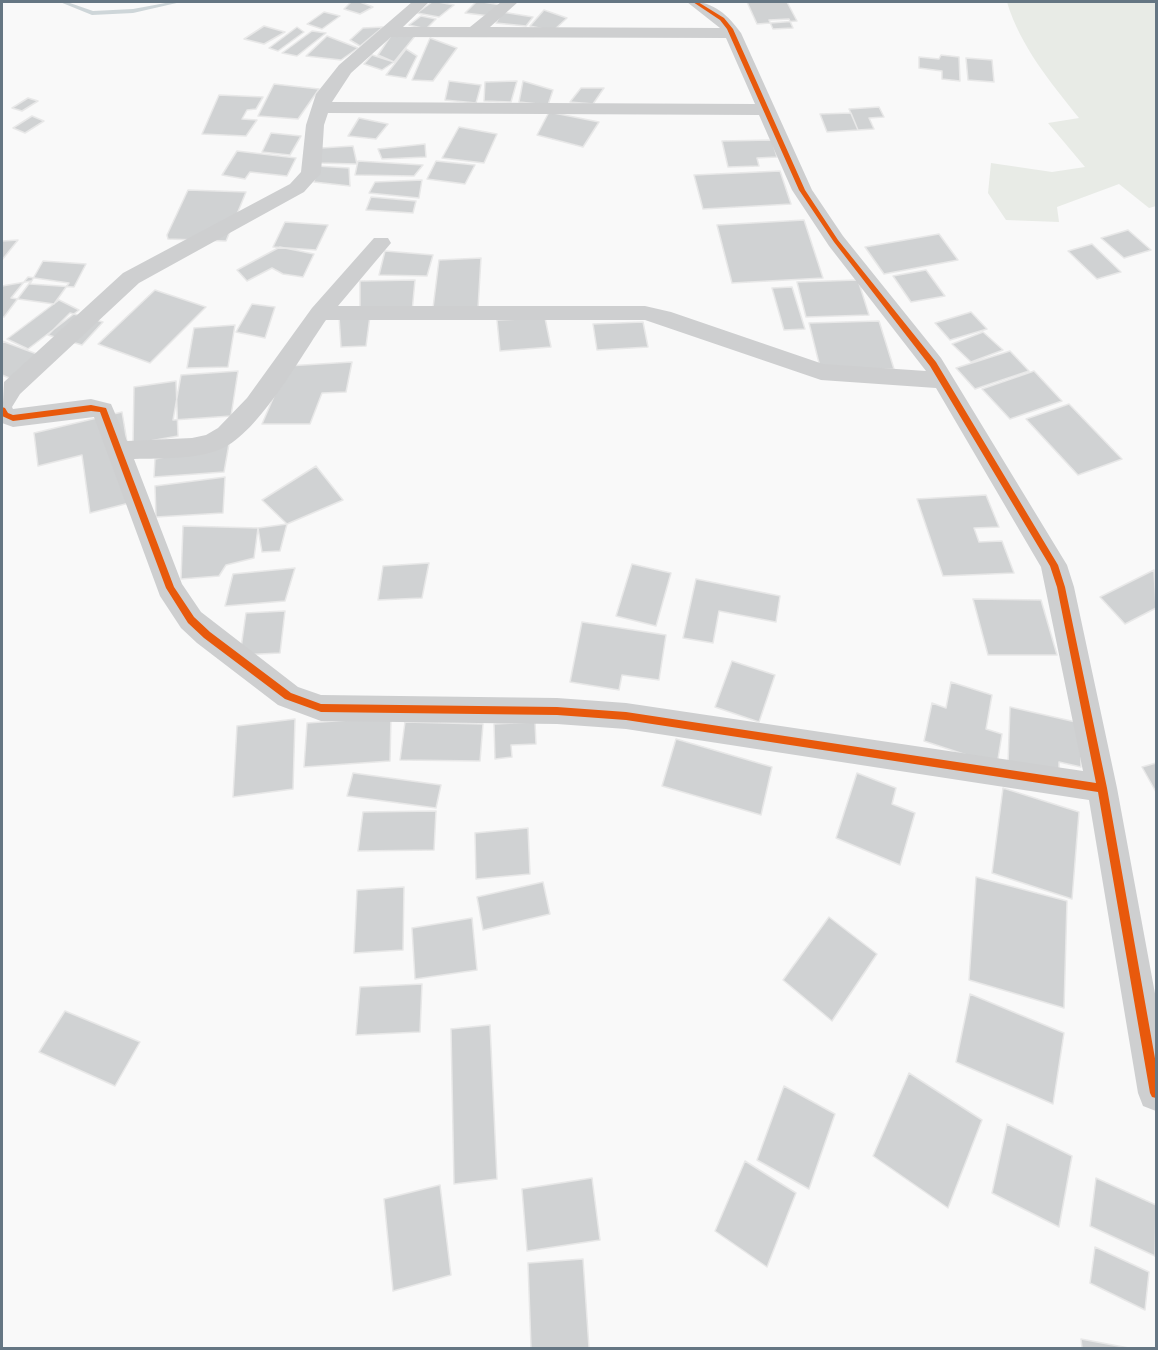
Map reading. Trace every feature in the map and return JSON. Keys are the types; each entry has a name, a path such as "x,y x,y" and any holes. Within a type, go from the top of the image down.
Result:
{"street":[{"path":"2,403 12,388 131,278 297,188 310,173 315,126 319,107 325,94 345,69 421,2"},
{"path":"472,33 510,2"},
{"path":"695,2 724,18 802,190 818,215 943,380 1054,565 1061,587 1102,788 1156,1093"},
{"path":"388,32 472,33 724,18"},
{"path":"319,107 766,110"},
{"path":"119,451 215,441 248,414 320,314 381,243"},
{"path":"320,314 645,313 663,317 821,372 943,380"},
{"path":"2,410 5,415 21,418 97,407 105,414 170,588 181,607 207,635 288,696 304,704 321,708 557,711 626,716 1102,788"}],"shaded area":[{"path":"1007,2 1156,2 1156,206 1149,208 1119,184 1057,207 1059,222 1006,220 988,193 991,163 1052,172 1085,167 1048,123 1079,118 1047,78 1028,49"}],"building":[{"path":"351,2 360,2 373,7 360,14 344,9"},
{"path":"432,2 454,5 439,17 417,13"},
{"path":"476,2 501,5 490,16 465,13"},
{"path":"747,2 787,2 797,21 757,24"},
{"path":"544,10 567,18 553,31 530,26"},
{"path":"324,12 340,16 322,29 307,24"},
{"path":"502,12 533,17 526,26 496,23"},
{"path":"421,16 436,19 426,29 409,25"},
{"path":"789,19 793,28 773,29 769,20"},
{"path":"264,26 285,32 264,44 244,39"},
{"path":"297,27 304,32 278,51 269,48"},
{"path":"383,27 360,46 350,40 363,28"},
{"path":"312,31 326,33 297,56 282,53"},
{"path":"392,34 415,36 394,62 378,55"},
{"path":"327,36 358,48 341,60 306,56"},
{"path":"430,38 457,48 433,81 412,80"},
{"path":"406,49 417,56 406,78 386,75"},
{"path":"372,55 394,62 382,70 364,64"},
{"path":"941,55 959,57 960,81 942,79 942,71 919,68 919,57 939,59"},
{"path":"966,58 992,60 994,82 968,80"},
{"path":"449,81 481,85 476,103 445,100"},
{"path":"517,81 511,102 484,101 485,82"},
{"path":"523,81 553,90 548,105 519,102"},
{"path":"274,84 319,89 298,119 258,116"},
{"path":"581,88 604,88 593,104 570,102"},
{"path":"219,95 263,97 256,109 247,110 242,119 257,120 246,136 202,134"},
{"path":"28,98 38,101 22,111 12,108"},
{"path":"879,107 884,117 869,118 874,129 858,130 849,109"},
{"path":"549,112 599,122 583,147 537,135"},
{"path":"851,113 858,130 827,132 820,114"},
{"path":"32,116 44,121 25,133 13,128"},
{"path":"359,118 388,124 376,139 348,136"},
{"path":"459,127 497,134 484,163 442,158"},
{"path":"271,133 301,136 290,155 262,152"},
{"path":"772,140 777,157 757,158 759,166 728,167 722,141"},
{"path":"425,144 426,157 382,159 378,149"},
{"path":"353,146 357,164 318,163 321,148"},
{"path":"237,151 296,158 287,176 250,172 245,179 222,175"},
{"path":"358,161 423,165 414,176 355,175"},
{"path":"436,161 475,165 465,184 427,179"},
{"path":"317,166 349,168 350,186 314,182"},
{"path":"780,171 791,204 703,209 694,175"},
{"path":"422,180 419,198 369,193 375,182"},
{"path":"188,190 246,192 226,241 168,239 167,235"},
{"path":"371,197 416,201 413,213 366,210"},
{"path":"804,220 823,278 732,283 717,225"},
{"path":"285,222 328,225 316,250 273,247"},
{"path":"1128,230 1151,250 1124,258 1101,238"},
{"path":"939,234 958,260 884,274 865,247"},
{"path":"18,240 2,260 2,241"},
{"path":"1092,244 1121,272 1097,279 1068,251"},
{"path":"280,247 314,254 303,277 283,274 272,268 247,281 237,270"},
{"path":"385,251 433,255 427,276 379,275"},
{"path":"481,258 478,308 433,308 439,260"},
{"path":"43,261 86,264 74,287 30,284"},
{"path":"926,270 945,296 911,302 893,276"},
{"path":"28,277 69,283 54,304 11,298"},
{"path":"415,280 412,312 360,312 360,281"},
{"path":"858,280 869,315 806,317 797,282"},
{"path":"31,281 4,317 2,317 2,286"},
{"path":"792,287 805,329 784,330 772,288"},
{"path":"155,290 206,307 150,363 98,344"},
{"path":"59,300 79,310 28,349 7,339"},
{"path":"252,304 275,307 265,338 236,332"},
{"path":"971,312 987,329 950,340 935,323"},
{"path":"70,313 103,322 82,345 48,335"},
{"path":"339,316 370,316 366,346 341,347"},
{"path":"545,318 551,347 500,351 497,320"},
{"path":"879,321 894,369 821,371 809,323"},
{"path":"643,322 648,347 597,350 593,324"},
{"path":"235,325 228,367 187,368 194,328"},
{"path":"983,332 1003,350 971,362 952,344"},
{"path":"2,341 53,360 26,385 2,375"},
{"path":"1010,351 1029,371 975,389 956,368"},
{"path":"352,362 346,392 322,393 310,424 262,424 287,366"},
{"path":"238,371 231,416 173,420 181,375"},
{"path":"1034,371 1062,401 1010,419 982,389"},
{"path":"176,381 178,436 133,444 134,387"},
{"path":"1069,404 1122,459 1078,475 1026,419"},
{"path":"122,412 137,501 90,513 82,455 38,466 34,433"},
{"path":"229,444 224,472 154,477 155,459"},
{"path":"316,466 343,500 287,524 262,500"},
{"path":"225,477 223,513 156,517 155,486"},
{"path":"986,495 999,527 974,528 979,542 1002,541 1014,573 943,576 917,499"},
{"path":"287,524 280,551 262,552 258,528"},
{"path":"183,526 258,528 254,558 226,565 219,576 181,579"},
{"path":"429,563 422,598 378,600 383,566"},
{"path":"632,564 671,573 656,626 616,616"},
{"path":"295,568 285,601 225,606 233,574"},
{"path":"1154,570 1156,608 1125,624 1100,597"},
{"path":"696,579 780,596 776,622 719,611 713,643 683,638"},
{"path":"973,599 1041,600 1057,655 988,655"},
{"path":"285,611 280,653 240,655 246,613"},
{"path":"582,622 666,635 659,680 622,675 619,690 570,682"},
{"path":"732,661 775,675 759,722 715,707"},
{"path":"951,682 992,695 986,729 1002,734 997,765 924,741 932,703 946,708"},
{"path":"1010,707 1080,723 1081,767 1059,762 1059,775 1008,764"},
{"path":"391,717 390,761 304,767 307,723"},
{"path":"295,719 293,789 233,797 237,726"},
{"path":"405,722 483,724 480,761 400,760"},
{"path":"535,722 536,744 511,745 512,757 495,759 494,724"},
{"path":"676,739 772,767 761,815 662,786"},
{"path":"1156,763 1156,792 1142,767"},
{"path":"353,773 441,785 436,808 347,796"},
{"path":"857,773 896,788 892,804 915,813 900,865 836,838"},
{"path":"1003,788 1079,812 1072,899 992,873"},
{"path":"436,811 434,850 358,851 363,812"},
{"path":"528,828 530,874 476,879 475,833"},
{"path":"976,877 1067,901 1064,1008 969,980"},
{"path":"543,882 550,914 483,930 477,897"},
{"path":"404,887 403,950 354,953 357,890"},
{"path":"829,917 877,954 832,1021 783,980"},
{"path":"472,918 477,970 415,979 412,928"},
{"path":"422,984 420,1032 356,1035 360,987"},
{"path":"970,994 1064,1033 1053,1104 956,1062"},
{"path":"65,1011 140,1042 115,1086 39,1052"},
{"path":"490,1025 497,1179 454,1184 451,1029"},
{"path":"909,1073 982,1120 948,1208 873,1156"},
{"path":"784,1086 835,1114 809,1189 757,1160"},
{"path":"1007,1124 1072,1156 1059,1227 992,1193"},
{"path":"745,1161 796,1193 767,1267 715,1231"},
{"path":"592,1178 600,1240 527,1251 522,1189"},
{"path":"1096,1178 1156,1205 1155,1256 1090,1226"},
{"path":"440,1185 451,1275 393,1291 384,1199"},
{"path":"1095,1247 1149,1272 1145,1310 1090,1283"},
{"path":"583,1259 589,1348 531,1348 528,1263"},
{"path":"1081,1339 1129,1348 1082,1348"}],"waterway":[{"path":"63,2 92,13 133,11 178,2"}],"cycle path":[{"path":"695,2 722,19 730,29 802,190 836,241 933,364 1054,565 1061,587 1102,788 1156,1093"},
{"path":"2,410 5,415 13,418 91,408 103,410 170,588 191,620 207,635 288,696 321,708 557,711 626,716 1102,788"}]}
